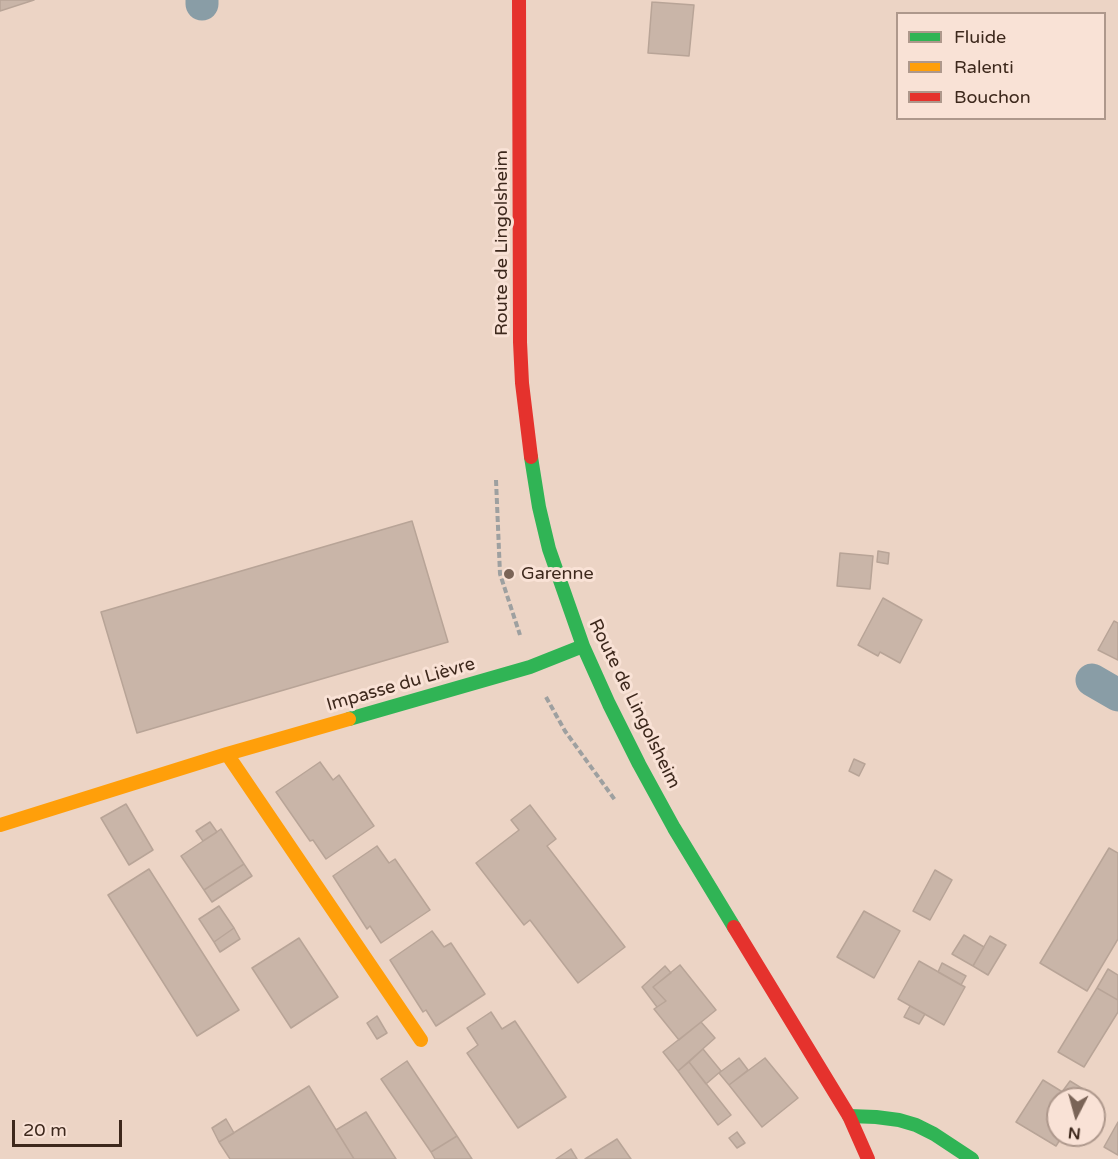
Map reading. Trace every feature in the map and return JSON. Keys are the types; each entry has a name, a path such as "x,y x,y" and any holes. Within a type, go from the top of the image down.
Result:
{"main road":[{"name":"Route de Lingolsheim","path":"519,0 520,342 525,412 537,495 549,549 583,646 624,734 674,828 849,1116 868,1159"},
{"name":"Impasse du Lièvre","path":"0,825 227,754 530,667 583,646"},
{"path":"227,754 421,1040"},
{"path":"849,1116 876,1116 916,1125 972,1159"}],"building":[{"path":"0,0 34,0 0,11"},
{"path":"652,2 694,5 689,56 648,53"},
{"path":"412,521 448,642 137,733 101,612"},
{"path":"878,551 889,553 888,564 877,562"},
{"path":"840,553 873,556 870,589 837,586"},
{"path":"883,598 922,620 900,663 880,652 878,656 858,645"},
{"path":"1114,621 1118,623 1118,660 1098,650"},
{"path":"854,759 865,764 859,776 849,771"},
{"path":"320,762 333,780 339,775 374,826 326,859 313,840 310,841 276,792"},
{"path":"126,804 153,850 129,865 101,818"},
{"path":"530,805 556,839 547,846 625,947 578,983 530,920 524,925 476,863 519,830 511,820"},
{"path":"210,822 217,832 203,841 196,831"},
{"path":"221,829 244,864 204,890 181,856"},
{"path":"377,846 389,863 395,859 430,910 381,943 370,926 367,929 333,876"},
{"path":"1109,848 1118,853 1118,939 1087,991 1040,963"},
{"path":"244,864 252,876 212,902 204,890"},
{"path":"149,869 239,1010 197,1036 108,895"},
{"path":"935,870 952,880 930,920 913,911"},
{"path":"219,906 234,928 214,942 199,919"},
{"path":"864,911 900,931 874,978 837,957"},
{"path":"234,928 240,939 220,952 214,942"},
{"path":"432,931 444,947 451,943 485,994 436,1026 426,1010 423,1012 390,960"},
{"path":"964,935 984,947 973,966 952,954"},
{"path":"990,936 1006,945 988,975 973,966"},
{"path":"299,938 338,997 291,1028 252,968"},
{"path":"919,961 965,987 944,1025 898,999"},
{"path":"942,963 966,976 961,985 938,972"},
{"path":"680,965 716,1010 679,1040 654,1009 666,1001 653,987"},
{"path":"665,966 671,973 653,987 666,1001 657,1007 642,987"},
{"path":"1108,969 1118,975 1118,1000 1097,988"},
{"path":"1097,988 1118,1000 1118,1012 1084,1067 1058,1052"},
{"path":"910,1006 925,1014 919,1024 904,1017"},
{"path":"491,1012 502,1029 515,1021 566,1097 518,1128 467,1053 478,1045 467,1028"},
{"path":"377,1016 387,1033 377,1039 367,1023"},
{"path":"701,1022 715,1038 678,1071 663,1052"},
{"path":"703,1049 721,1071 706,1084 689,1062"},
{"path":"739,1058 748,1070 729,1085 719,1073"},
{"path":"765,1058 798,1098 762,1127 729,1085"},
{"path":"407,1061 457,1136 431,1152 381,1079"},
{"path":"689,1062 731,1115 718,1125 678,1071"},
{"path":"1043,1080 1054,1087 1046,1087 1046,1140 1016,1122"},
{"path":"1070,1081 1080,1087 1066,1087"},
{"path":"309,1086 354,1159 230,1159 219,1142"},
{"path":"366,1112 396,1159 354,1159 336,1130"},
{"path":"226,1119 234,1133 219,1142 212,1128"},
{"path":"1118,1122 1118,1155 1104,1147"},
{"path":"737,1132 745,1143 737,1148 729,1138"},
{"path":"457,1136 472,1159 435,1159 431,1152"},
{"path":"617,1139 631,1159 585,1159"},
{"path":"571,1149 577,1159 556,1159"}],"traffic: fast":[{"path":"531,457 549,549 583,646 639,764 674,828 734,927"},
{"path":"349,719 530,667 583,646"},
{"path":"849,1116 899,1120 916,1125 972,1159"}],"traffic: slow":[{"path":"0,825 227,754 349,719"},
{"path":"227,754 421,1040"}],"traffic: jam":[{"path":"519,0 520,342 522,383 531,457"},
{"path":"734,927 849,1116 868,1159"}],"place":[{"name":"Garenne","path":"509,574"}]}
